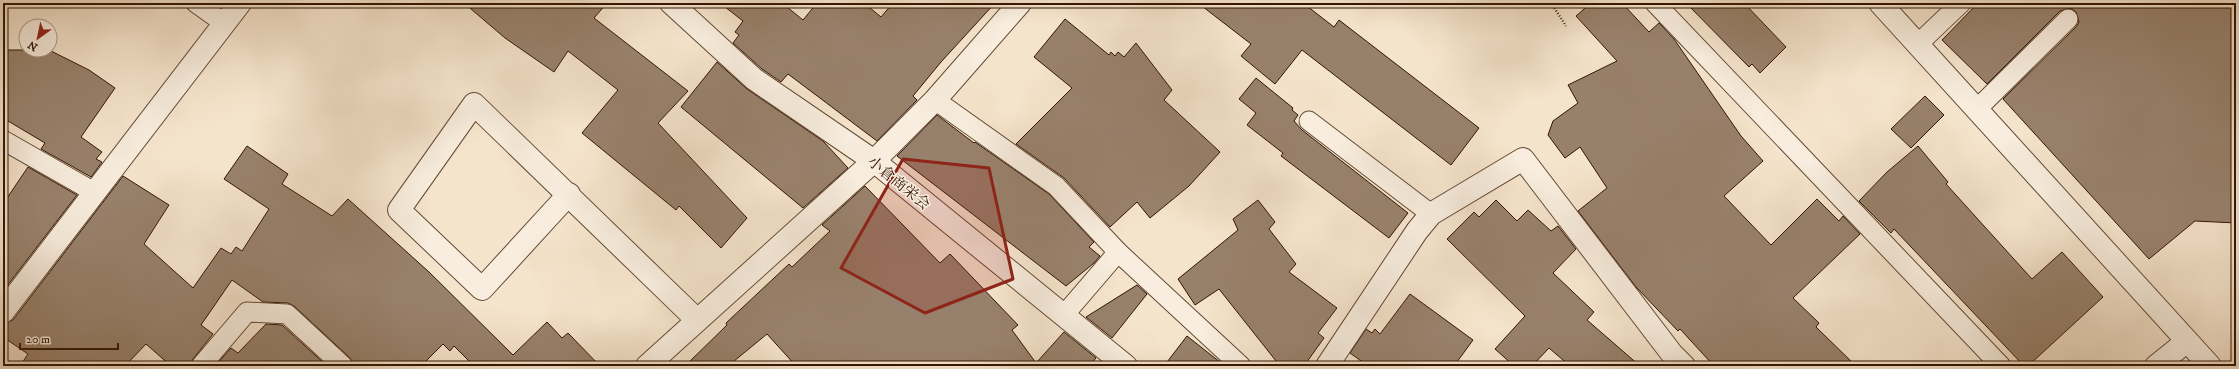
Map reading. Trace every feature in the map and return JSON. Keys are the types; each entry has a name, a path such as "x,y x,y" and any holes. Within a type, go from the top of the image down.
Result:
{"street":[{"path":"3,312 240,3"},
{"name":"小倉商栄会","path":"672,3 754,79 874,161 1126,366"},
{"path":"647,366 874,161 935,100 1020,3"},
{"path":"1880,3 2186,342 2210,366"},
{"path":"569,194 482,289 399,210 474,104 569,194 697,320"},
{"path":"1327,366 1417,231 1431,214 1523,159 1667,348 1684,366"},
{"path":"2156,366 2186,342"}],"lane":[{"path":"196,3 224,23"},
{"path":"1655,3 2001,366"},
{"path":"1918,44 1961,3"},
{"path":"1977,109 2068,19"},
{"path":"935,100 1056,186 1118,252 1241,366"},
{"path":"1309,120 1431,214"},
{"path":"3,140 94,192"},
{"path":"1064,315 1118,252"},
{"path":"201,366 247,312 287,314 343,366"}],"path":[{"path":"1551,3 1566,26"}],"highlighted area":[{"path":"903,159 989,168 1013,279 925,313 841,268"}],"building":[{"path":"464,3 607,3 594,18 688,91 658,123 747,218 721,248 679,206 676,210 582,133 618,90 568,51 554,72 505,38"},
{"path":"720,3 782,3 803,20 817,3 864,3 881,17 893,3 995,3 941,62 913,96 917,100 877,141 788,74 781,82 762,69 733,43 739,35 735,32 743,21"},
{"path":"1198,3 1303,3 1334,27 1339,20 1479,128 1451,165 1302,50 1275,84 1241,56 1251,44"},
{"path":"1591,3 1622,3 1649,32 1659,23 1674,39 1741,136 1763,161 1724,196 1771,245 1817,199 1839,221 1843,216 1860,234 1793,298 1819,323 1816,327 1856,366 1714,366 1680,329 1678,331 1636,287 1578,211 1607,188 1580,147 1565,158 1548,135 1553,121 1578,103 1568,85 1617,61 1576,16"},
{"path":"1686,3 1744,3 1786,47 1760,73 1752,64 1749,67"},
{"path":"1978,3 2236,3 2236,223 2195,221 2149,259 2003,99 2076,27 2079,22 2076,12 2071,8 2060,11 1987,84 1942,40"},
{"path":"1065,19 1109,55 1111,52 1115,56 1118,52 1124,57 1136,43 1172,90 1164,100 1220,152 1189,186 1150,218 1137,202 1110,227 1064,178 1016,144 1072,88 1034,57"},
{"path":"3,50 18,50 18,58 58,58 58,54 89,70 115,88 81,137 102,152 96,159 102,162 91,177 41,149 45,143 3,118"},
{"path":"717,62 747,89 823,141 848,168 803,208 681,107"},
{"path":"1256,78 1293,108 1292,110 1298,115 1294,121 1302,130 1408,213 1389,238 1281,156 1283,153 1247,125 1256,113 1239,99"},
{"path":"1925,96 1944,115 1911,148 1891,129"},
{"path":"937,115 974,143 975,142 1049,194 1094,242 1089,247 1100,256 1094,263 1066,286 897,156"},
{"path":"247,146 288,174 282,184 332,216 348,199 429,272 513,355 547,322 562,338 568,333 600,366 474,366 454,346 450,351 443,344 421,366 354,366 350,358 294,306 288,303 263,302 232,280 201,325 213,334 193,359 190,366 171,366 146,344 125,366 20,366 28,354 3,337 3,324 13,320 123,176 169,205 144,244 193,288 221,248 231,254 236,247 242,251 269,209 224,179"},
{"path":"1918,146 1948,182 1946,184 2032,279 2062,252 2103,297 2028,366 2024,366 1894,229 1891,233 1859,201 1887,172"},
{"path":"28,167 77,195 3,291 3,204"},
{"path":"865,186 940,263 950,254 1018,325 1012,330 1036,363 1064,332 1096,358 1089,366 796,366 767,334 728,366 685,366 727,325 726,323 789,264 792,267 830,231 822,225"},
{"path":"1258,200 1275,222 1269,229 1296,264 1289,272 1337,308 1318,333 1324,338 1304,366 1280,366 1219,289 1195,305 1178,279 1238,230 1233,219"},
{"path":"1496,200 1517,221 1528,210 1551,231 1558,226 1576,249 1553,273 1594,312 1587,320 1640,366 1570,366 1549,348 1532,366 1514,366 1495,349 1525,316 1447,239 1474,212 1479,217"},
{"path":"1137,285 1147,294 1112,338 1086,317"},
{"path":"1410,294 1473,340 1454,366 1368,366 1350,353 1366,329 1372,333 1375,329 1380,334"},
{"path":"266,324 282,325 327,366 215,366 231,348 238,353"},
{"path":"1187,336 1225,366 1164,366"}]}
